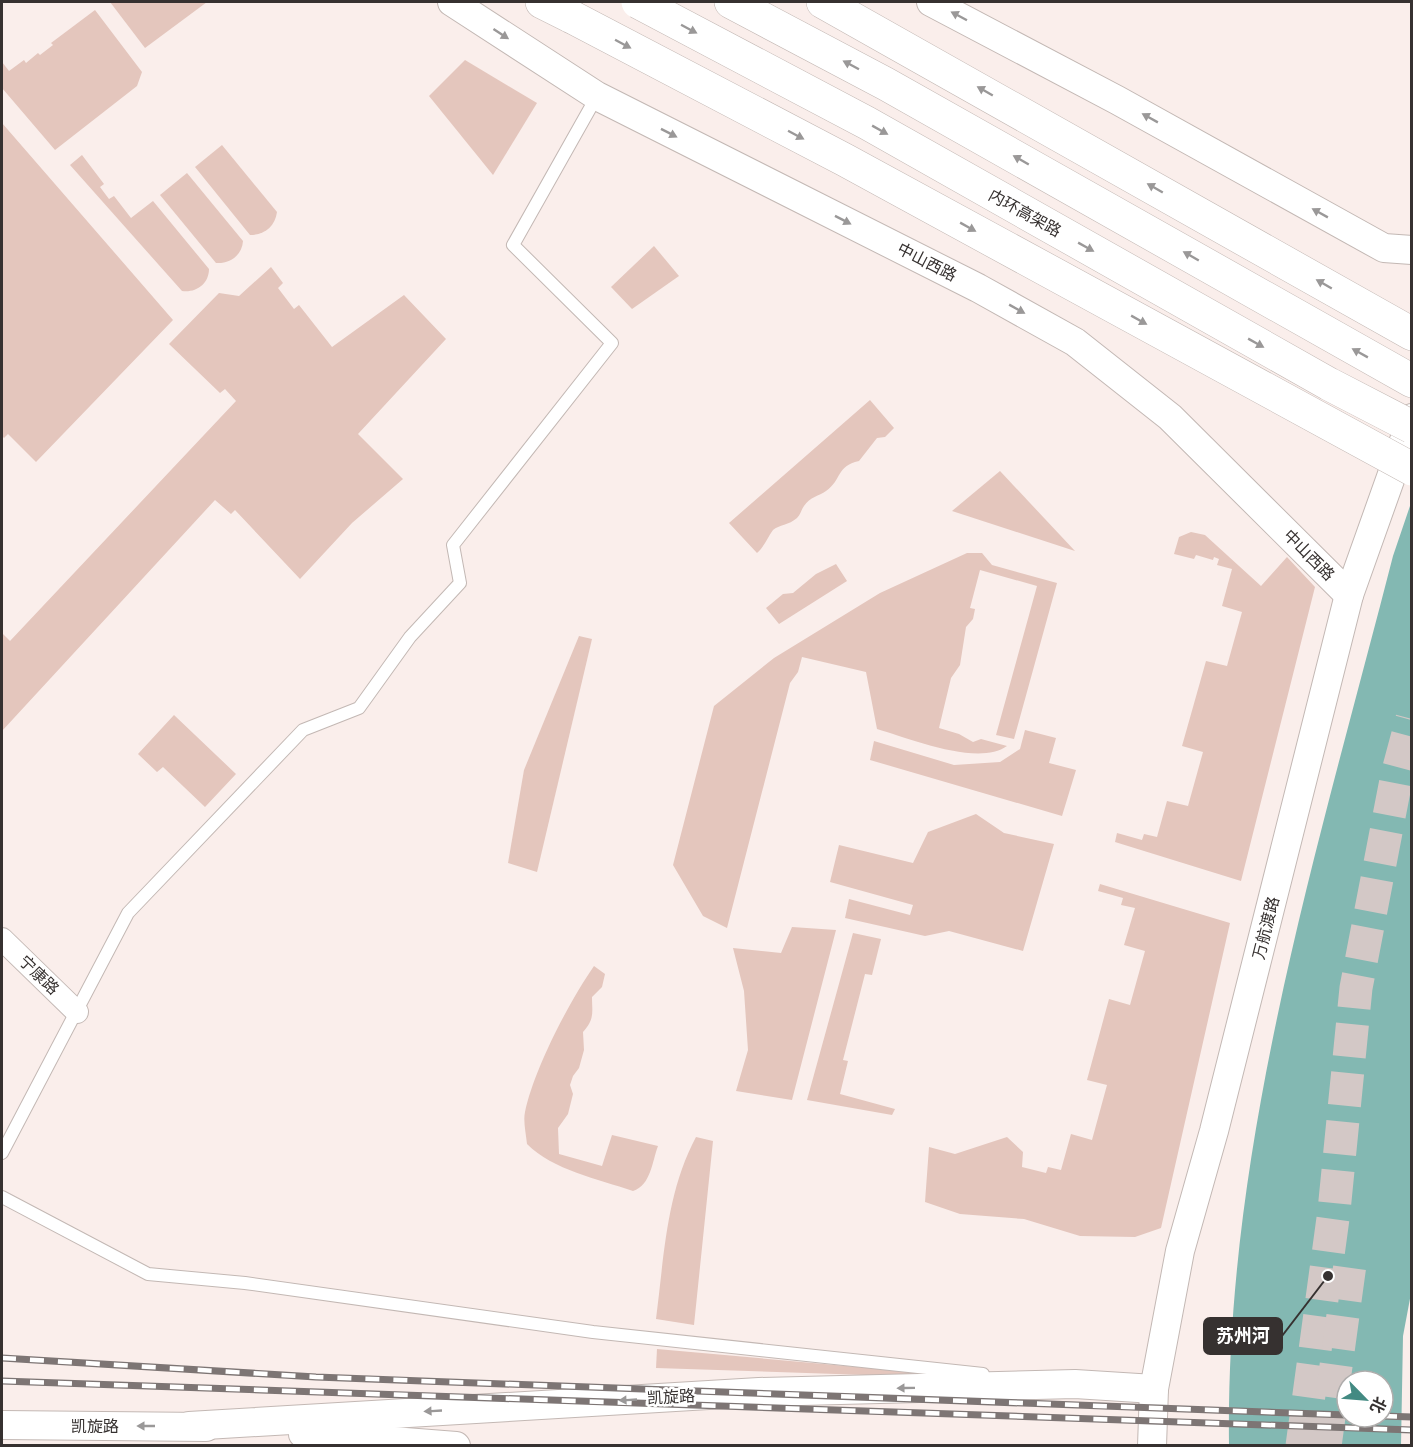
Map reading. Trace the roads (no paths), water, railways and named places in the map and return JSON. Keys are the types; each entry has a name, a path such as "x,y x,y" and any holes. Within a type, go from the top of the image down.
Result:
{"main road":[{"path":"542,2 844,160 1412,469"},
{"name":"内环高架路","path":"638,2 867,123 1329,384 1412,427"},
{"path":"731,2 886,84 1412,381"},
{"path":"824,2 1412,334"}],"street":[{"name":"中山西路","path":"452,2 597,96 978,288 1075,342 1170,417 1349,595"},
{"path":"931,2 1117,100 1384,248 1412,250"},
{"name":"万航渡路","path":"1152,1446 1154,1389 1180,1251 1214,1131 1349,595 1412,418"},
{"name":"宁康路","path":"2,939 77,1012"},
{"name":"凯旋路","path":"2,1425 189,1426 759,1392 1075,1384 1154,1389"},
{"name":"凯旋路","path":"189,1426 456,1446"}],"lane":[{"path":"2,1153 128,914 303,730 359,708 410,637 460,583 453,545 612,344 513,245 597,96"},
{"path":"2,1197 148,1274 245,1283 593,1332 1075,1384"}],"water":[{"path":"1411,503 1412,1288 1403,1336 1401,1445 1229,1445 1232,1332 1243,1220 1260,1108 1282,996 1336,774 1393,556"}],"tunnel":[{"path":"1302,1446 1334,1211 1356,988 1397,775 1412,719"},
{"path":"1325,1446 1351,1257"}],"railway":[{"path":"2,1358 316,1377 1335,1415"},
{"path":"2,1381 1412,1430"},
{"path":"1395,1416 1412,1417"}],"place":[{"name":"苏州河","path":"1328,1276"}]}
